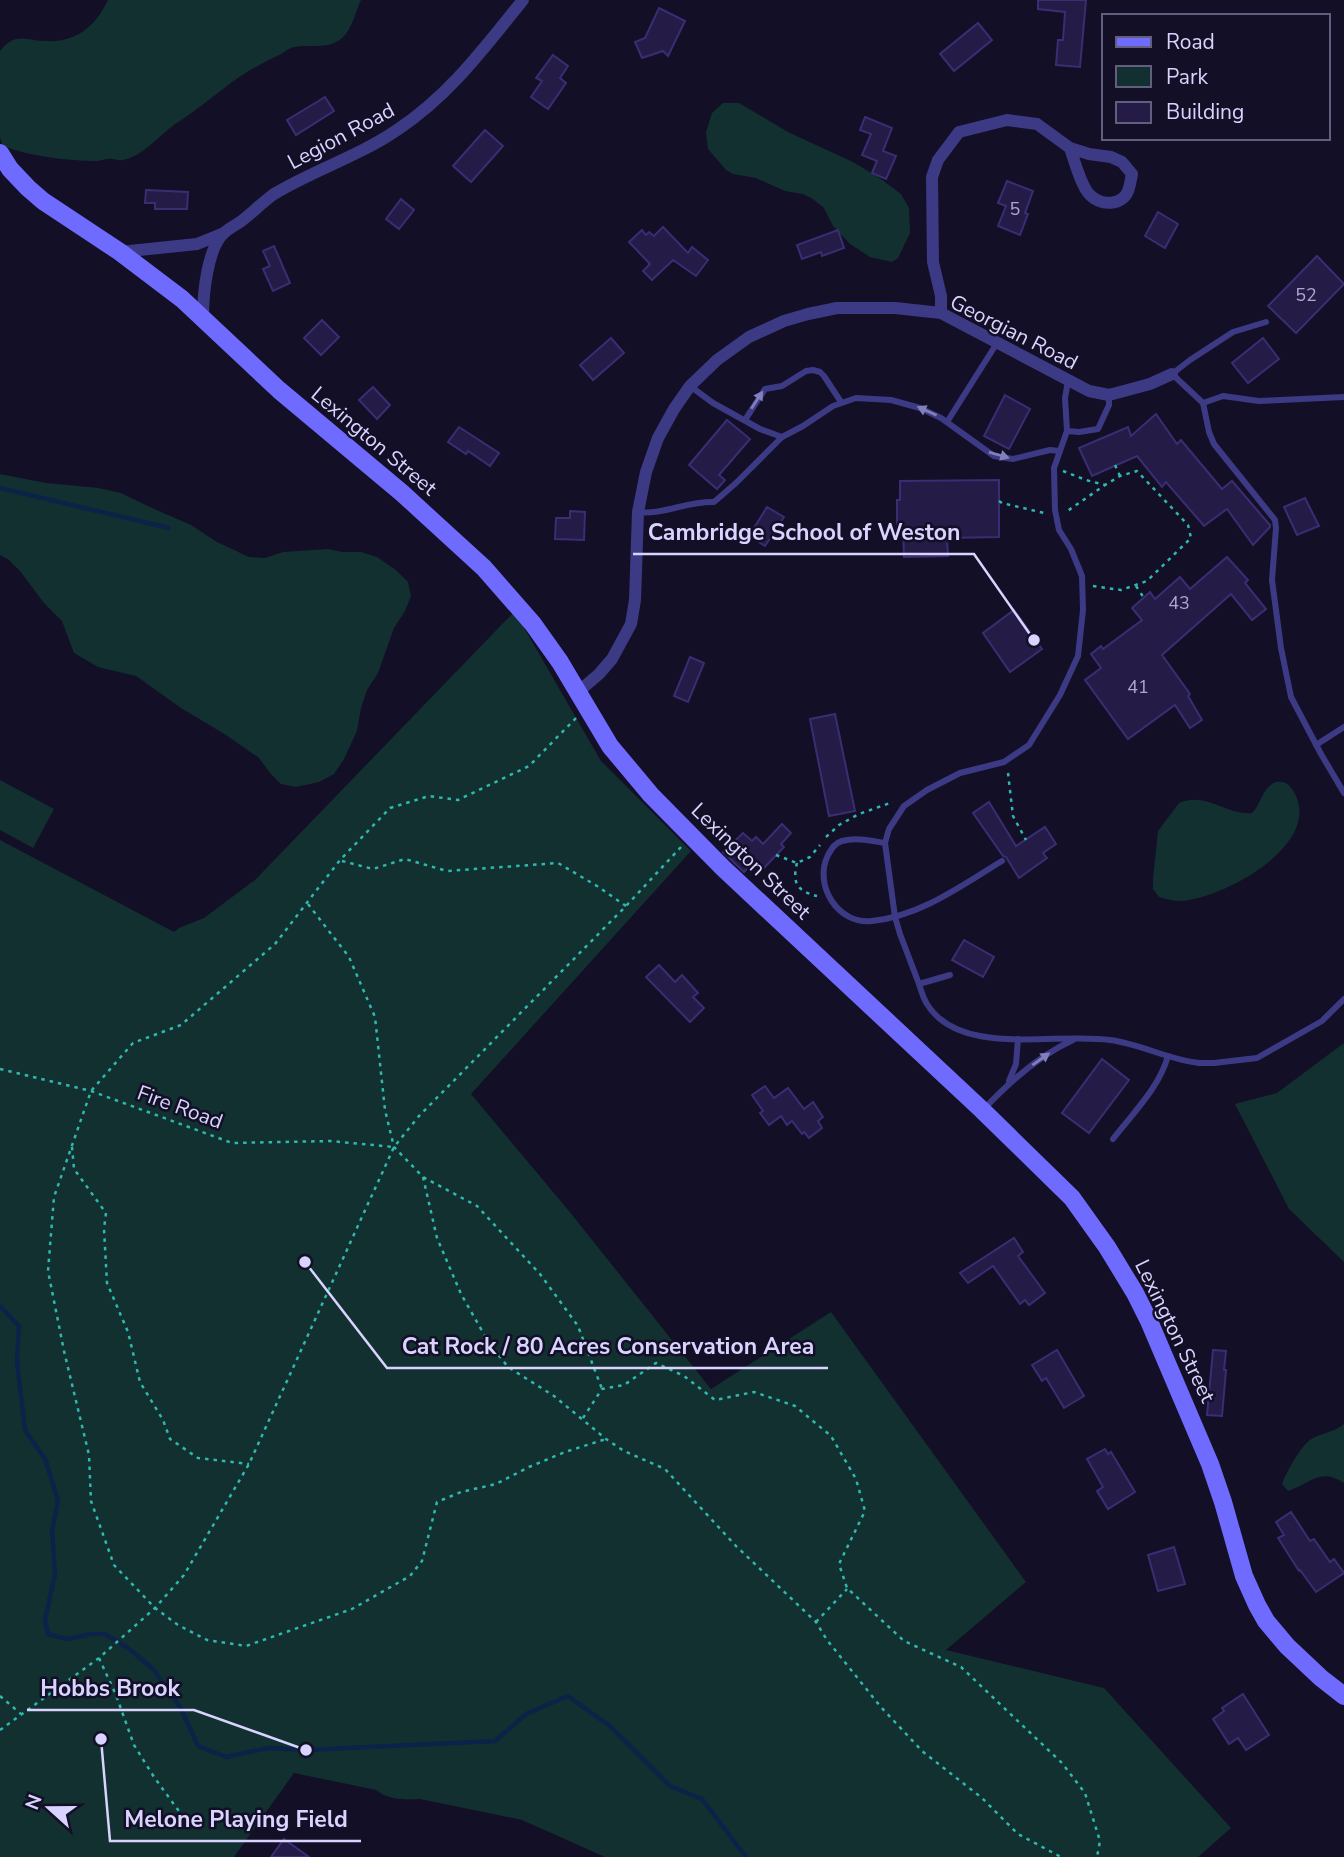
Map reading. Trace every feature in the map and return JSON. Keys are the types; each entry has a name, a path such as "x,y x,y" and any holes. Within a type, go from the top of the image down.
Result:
{"street":[{"name":"Legion Road","path":"120,252 197,243 224,233 284,188 380,141 414,118 449,88 472,64 523,0"},
{"path":"940,313 941,296 933,262 932,177 938,160 959,132 1007,120 1037,124 1070,148 1122,162 1132,174 1128,192 1119,202 1106,203 1090,195 1080,177 1070,148"},
{"name":"Lexington Street","path":"0,153 10,169 43,201 173,291 279,390 402,493 484,568 533,624 624,765 723,868 982,1110 1072,1198 1107,1247 1149,1321 1219,1488 1240,1566 1252,1596 1279,1637 1311,1670 1344,1696"},
{"name":"Legion Road","path":"203,318 209,269 224,233"},
{"name":"Georgian Road","path":"582,699 598,674 612,659 631,624 635,600 638,512 653,448 667,420 690,386 739,343 762,330 823,311 851,307 940,313 1068,381 1089,391 1109,395"},
{"path":"1109,395 1150,384 1172,374"}],"lane":[{"path":"1266,321 1233,332 1172,374 1203,403 1214,444 1275,520 1272,580 1291,697 1344,793"},
{"path":"947,422 997,343"},
{"path":"745,420 763,390 782,386 813,370 824,376 841,402"},
{"path":"1068,381 1065,398 1067,431 1054,468 1055,510 1059,530 1071,549 1082,576 1083,610 1077,656 1059,695 1029,745 1004,762 960,772 927,790 904,806 889,828 885,843 895,916 927,1004 950,1025 981,1037 1111,1040 1205,1063 1256,1058 1322,1021 1344,999"},
{"path":"690,386 713,403 760,429 782,437"},
{"path":"1067,431 1098,429 1109,405 1109,395"},
{"path":"1203,403 1223,396 1259,401 1344,397"},
{"path":"638,512 657,512 701,502 714,502 737,483 782,437 841,402 856,398 905,403 920,408 947,422 994,456 1013,458 1049,450 1060,451"},
{"path":"1316,745 1344,727"},
{"path":"885,843 857,839 836,843 825,862 822,880 834,905 844,913 870,922 927,906 1002,861"},
{"path":"919,984 950,975"},
{"path":"982,1110 1006,1085 1054,1051 1078,1038"},
{"path":"1006,1085 1015,1070 1018,1039"},
{"path":"1113,1139 1162,1074 1168,1056"}],"path":[{"path":"1115,466 1120,476"},
{"path":"1054,468 1105,485"},
{"path":"999,501 1058,517 1120,476 1137,471 1188,525 1191,538 1147,580 1121,590 1083,584"},
{"path":"1135,585 1144,598"},
{"path":"582,699 528,766 458,800 429,796 390,808 340,860 275,944 181,1025 133,1043 91,1091 54,1197 48,1270 89,1455 91,1501 114,1565 155,1608 178,1625 207,1640 246,1646 352,1609 410,1576 422,1561 437,1502 461,1492 496,1484 565,1452 606,1439"},
{"path":"1004,762 1009,777 1010,806 1026,840"},
{"path":"0,1730 99,1658 155,1608 184,1574 249,1465 394,1147 419,1116 692,837"},
{"path":"340,860 373,869 405,859 447,871 558,863 626,906"},
{"path":"797,863 794,879 796,885 812,895 826,892"},
{"path":"307,904 349,957 376,1017 385,1110 394,1147 423,1177 477,1206 540,1274 578,1326 602,1389"},
{"name":"Fire Road","path":"0,1069 91,1091 232,1143 330,1141 394,1147"},
{"path":"91,1091 72,1147 74,1169 106,1213 104,1229 107,1283 128,1332 140,1382 163,1420 170,1439 198,1458 249,1465"},
{"path":"423,1177 437,1238 461,1294 489,1343 508,1367 554,1396 624,1451 665,1469 736,1546 816,1622 827,1640 880,1706 922,1751 982,1798 1018,1833 1061,1857"},
{"path":"582,1418 602,1389 624,1385 656,1363 684,1376 715,1400 754,1392 795,1406 831,1436 856,1479 864,1511 839,1564 847,1588 904,1641 961,1667 1062,1763 1085,1793 1100,1841 1097,1857"},
{"path":"816,1622 847,1588"},
{"path":"99,1658 134,1745 189,1825"},
{"path":"0,1696 21,1714"}],"green space":[{"path":"108,0 361,0 349,28 338,41 327,45 291,48 256,67 229,84 131,158 74,160 37,155 3,146 0,138 0,51 15,39 55,41 75,36 97,18"},
{"path":"723,103 739,103 788,132 853,162 901,194 909,208 910,233 898,258 892,262 870,257 850,244 833,226 824,208 813,199 726,170 708,149 706,132 712,113"},
{"path":"0,474 121,493 191,525 217,542 249,557 265,558 283,552 328,549 361,552 377,557 396,570 408,582 411,596 394,628 378,673 367,690 357,731 334,774 319,782 296,787 281,784 259,758 136,676 98,667 74,653 62,621 44,603 20,571 0,555"},
{"path":"513,613 601,761 691,851 471,1094 569,1211 711,1389 831,1312 1026,1582 946,1650 1104,1688 1231,1828 1198,1857 605,1857 522,1820 420,1799 391,1798 376,1790 294,1773 234,1857 0,1857 0,840 174,932 204,918 253,882"},
{"path":"0,780 54,809 33,848 0,830"},
{"path":"1276,782 1284,783 1292,789 1299,812 1295,831 1282,849 1264,866 1220,891 1180,901 1159,897 1153,889 1158,831 1179,803 1198,800 1234,811 1252,813 1265,791"},
{"path":"1344,1043 1344,1262 1289,1209 1235,1104 1277,1093"},
{"path":"1344,1424 1344,1483 1335,1478 1321,1477 1288,1491 1282,1484 1304,1446 1313,1438"}],"building":[{"path":"1038,0 1086,0 1080,67 1056,65 1058,40 1063,40 1065,12 1038,9"},
{"path":"659,8 685,21 668,56 663,51 642,58 635,42 645,38"},
{"path":"978,23 992,40 954,71 940,54"},
{"path":"553,55 568,66 560,78 566,83 548,109 531,97 542,81 536,78"},
{"path":"325,97 334,111 296,135 287,120"},
{"path":"865,117 892,128 883,151 896,156 886,179 872,173 877,161 862,155 871,134 860,130"},
{"path":"485,130 503,146 471,182 453,166"},
{"path":"1007,181 1033,191 1020,235 998,226 1006,206 998,203"},
{"path":"146,190 188,192 187,209 155,209 155,203 145,203"},
{"path":"401,199 414,210 399,229 386,219"},
{"path":"1158,212 1178,224 1165,248 1145,236"},
{"path":"663,227 688,253 692,247 708,260 696,276 673,260 652,280 643,271 650,264 629,242 642,230 646,235 649,232 654,236"},
{"path":"838,230 844,248 822,256 821,252 802,259 797,245"},
{"path":"274,246 290,283 273,291 263,269 270,266 263,251"},
{"path":"1317,256 1344,284 1296,333 1268,306"},
{"path":"322,320 339,337 321,355 304,338"},
{"path":"611,338 624,353 593,380 580,365"},
{"path":"1263,338 1279,359 1248,383 1232,363"},
{"path":"373,387 390,405 377,419 359,400"},
{"path":"1005,395 1030,409 1009,449 984,436"},
{"path":"1156,414 1177,444 1181,440 1222,489 1232,481 1270,525 1253,545 1227,509 1204,526 1166,482 1162,487 1137,456 1092,476 1079,448 1128,427 1131,436"},
{"path":"727,420 750,439 719,475 725,480 717,489 689,465"},
{"path":"459,427 499,453 490,466 468,451 466,454 448,442"},
{"path":"999,480 999,537 947,538 948,556 904,557 903,529 897,529 900,481"},
{"path":"1305,498 1319,526 1297,535 1284,507"},
{"path":"767,507 784,517 765,546 749,536"},
{"path":"570,511 585,512 584,540 555,539 556,518 570,518"},
{"path":"1227,557 1248,580 1245,583 1266,609 1252,620 1231,594 1162,655 1190,694 1188,696 1202,720 1190,728 1175,705 1128,739 1085,680 1101,668 1091,654 1101,646 1103,649 1142,620 1132,608 1150,592 1155,599 1180,577 1190,589"},
{"path":"1014,610 1042,649 1010,672 983,633"},
{"path":"690,657 704,663 688,702 674,696"},
{"path":"835,714 855,811 829,816 810,719"},
{"path":"989,802 1016,846 1045,827 1056,844 1043,853 1047,858 1019,878 973,813"},
{"path":"782,824 791,833 781,844 784,847 761,871 753,862 744,872 723,852 743,833 752,841 756,837 763,844"},
{"path":"964,940 994,957 983,977 952,960"},
{"path":"659,965 675,982 682,975 698,993 693,997 704,1008 690,1022 646,977"},
{"path":"1102,1059 1129,1080 1089,1133 1062,1113"},
{"path":"765,1086 774,1098 788,1088 804,1109 813,1102 823,1117 818,1121 822,1128 809,1138 804,1132 802,1134 792,1121 787,1125 781,1116 769,1125 752,1095"},
{"path":"1014,1238 1023,1252 1018,1256 1045,1293 1029,1305 1025,1300 1020,1304 993,1266 968,1283 960,1273"},
{"path":"1057,1350 1084,1396 1064,1408 1046,1378 1042,1381 1032,1365"},
{"path":"1213,1350 1226,1351 1222,1416 1207,1415"},
{"path":"1105,1449 1108,1454 1111,1452 1135,1492 1108,1509 1097,1491 1103,1487 1087,1459"},
{"path":"1291,1512 1310,1541 1314,1539 1330,1562 1334,1559 1344,1573 1316,1592 1278,1538 1284,1535 1276,1522"},
{"path":"1174,1547 1185,1584 1158,1591 1148,1555"},
{"path":"1243,1694 1269,1735 1246,1750 1238,1738 1229,1744 1213,1719 1224,1711 1222,1708"},
{"path":"284,1839 309,1857 271,1857"}],"waterway":[{"path":"0,488 169,528"},
{"path":"0,1306 19,1326 17,1361 25,1430 45,1459 58,1500 52,1531 55,1574 45,1620 48,1634 67,1639 105,1634 128,1648 153,1669 180,1707 198,1746 226,1757 268,1748 306,1750 495,1741 526,1714 568,1696 611,1727 670,1786 702,1799 746,1857"}],"place":[{"name":"Cambridge School of Weston","path":"1034,640"},
{"name":"Cat Rock / 80 Acres Conservation Area","path":"305,1262"},
{"name":"Melone Playing Field","path":"101,1739"},
{"name":"Hobbs Brook","path":"306,1750"}]}
